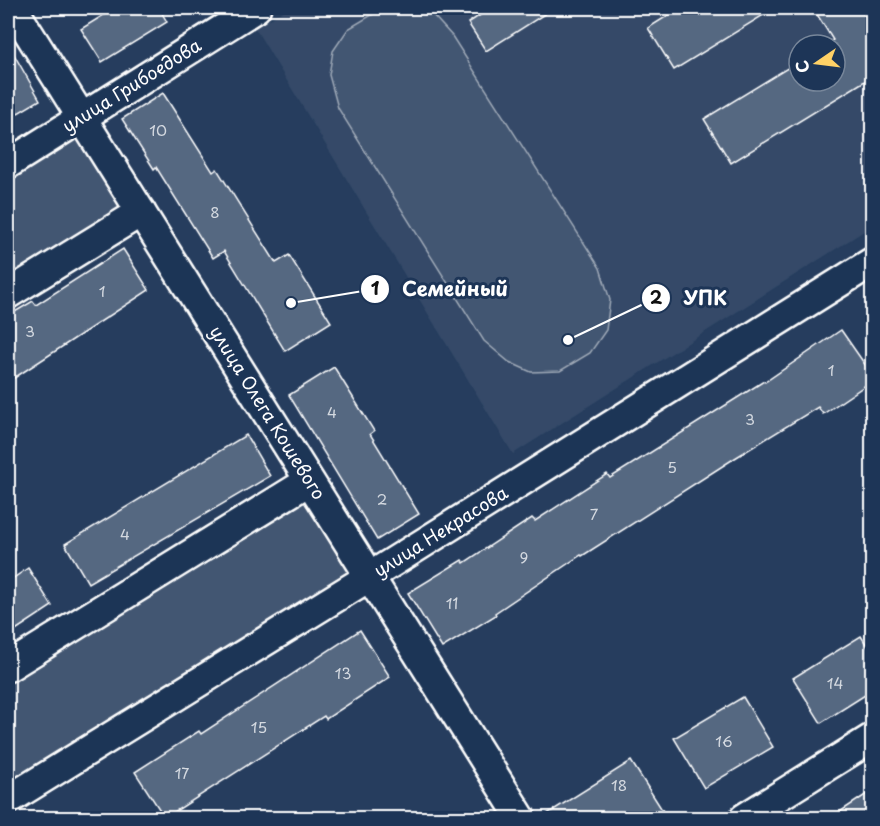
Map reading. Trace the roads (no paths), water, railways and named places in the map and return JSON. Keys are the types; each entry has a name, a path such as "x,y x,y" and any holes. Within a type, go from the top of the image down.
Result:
{"street":[{"name":"улица Олега Кошевого","path":"13,8 521,819"},
{"name":"улица Грибоедова","path":"8,164 256,8"},
{"path":"8,294 141,212"},
{"name":"улица Некрасова","path":"8,800 873,262"},
{"path":"8,667 309,481"},
{"path":"744,819 873,738"}],"place":[{"name":"Семейный","path":"291,303"},
{"name":"УПК","path":"568,340"}]}
